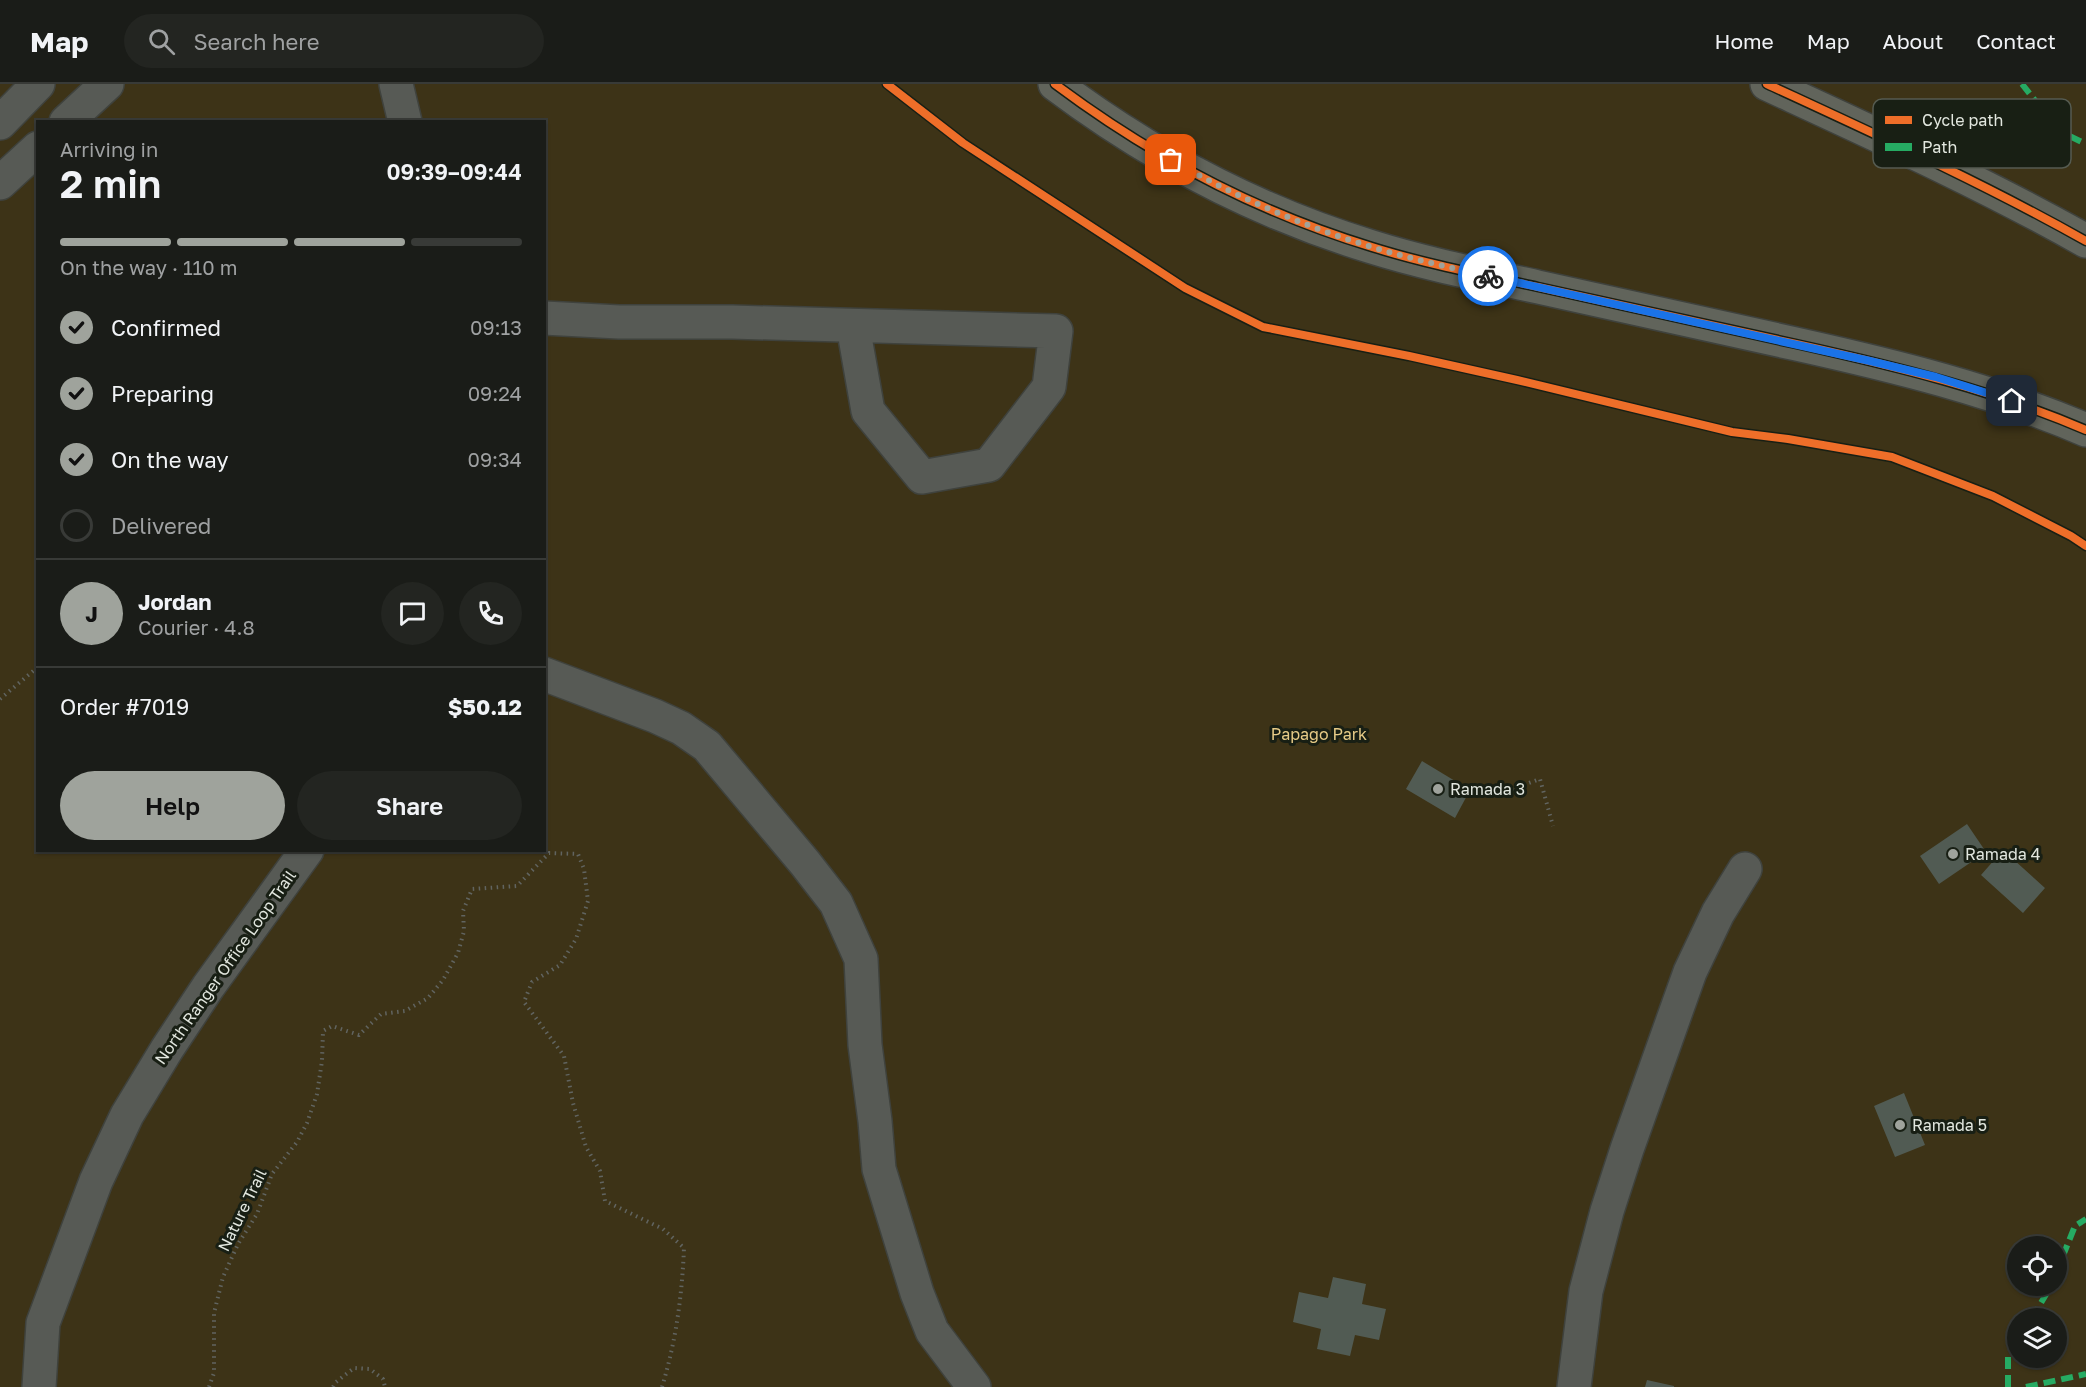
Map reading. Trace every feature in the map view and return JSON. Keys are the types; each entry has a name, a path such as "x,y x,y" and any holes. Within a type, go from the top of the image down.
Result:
{"main road":[{"path":"1055,84 1113,126 1214,184 1272,211 1372,247 1481,274 1936,377 1994,394 2086,430"},
{"path":"1767,84 1873,133"},
{"path":"1947,168 2035,212 2086,241"}],"street":[{"path":"0,123 38,84"},
{"path":"68,120 107,84"},
{"path":"396,84 405,120"},
{"path":"0,183 36,150"},
{"path":"546,318 619,322 732,322 1056,331 1049,387 989,465 922,477 868,411 853,326"},
{"path":"546,675 655,716 681,728 707,746 836,903 861,959 865,1046 879,1169 916,1293 932,1331 974,1387"},
{"name":"North Ranger Office Loop Trail","path":"39,1387 43,1323 96,1181 127,1114 208,987 306,852"},
{"path":"1574,1387 1586,1291 1607,1211 1689,972 1718,913 1745,869"}],"path":[{"path":"0,699 36,669"},
{"path":"1471,796 1504,792 1540,779 1553,826"},
{"path":"333,1387 354,1368 370,1370 383,1379 385,1387"}],"green space":[{"name":"Papago Park","path":"0,84 2086,84 2086,1387 0,1387"}],"building":[{"name":"Ramada 3","path":"1422,761 1470,790 1455,818 1406,789"},
{"name":"Ramada 4","path":"1967,824 1986,852 1939,884 1920,856"},
{"path":"2003,850 2045,888 2023,913 1981,875"},
{"name":"Ramada 5","path":"1904,1093 1925,1145 1895,1157 1874,1106"},
{"path":"1333,1277 1366,1284 1362,1304 1386,1309 1379,1340 1355,1335 1350,1356 1317,1349 1321,1329 1293,1322 1299,1292 1328,1298"},
{"path":"1647,1380 1674,1386 1674,1387 1645,1387"}],"marked path":[{"path":"2022,84 2034,99"},
{"path":"2071,137 2086,144"},
{"path":"2067,1246 2075,1226 2086,1219"},
{"path":"2038,1308 2045,1296"},
{"path":"2008,1368 2008,1387"},
{"path":"2026,1387 2086,1374"}],"cycle path":[{"path":"887,84 963,143 1185,288 1263,327 1517,380 1732,432 1892,457 1993,496 2086,546"},
{"path":"1055,84 1091,110 1167,158 1246,199 1329,233 1434,264 1907,370 2015,403 2086,430"},
{"path":"1767,84 1873,133"},
{"path":"1945,168 2086,241"}],"way so far":[{"path":"1171,160 1214,184 1272,211 1372,247 1488,276"}],"place":[{"name":"Ramada 3","path":"1438,789"},
{"name":"Ramada 4","path":"1953,854"},
{"name":"Ramada 5","path":"1900,1125"}],"route":[{"path":"1488,276 1870,361 1936,377 2012,401"}]}
